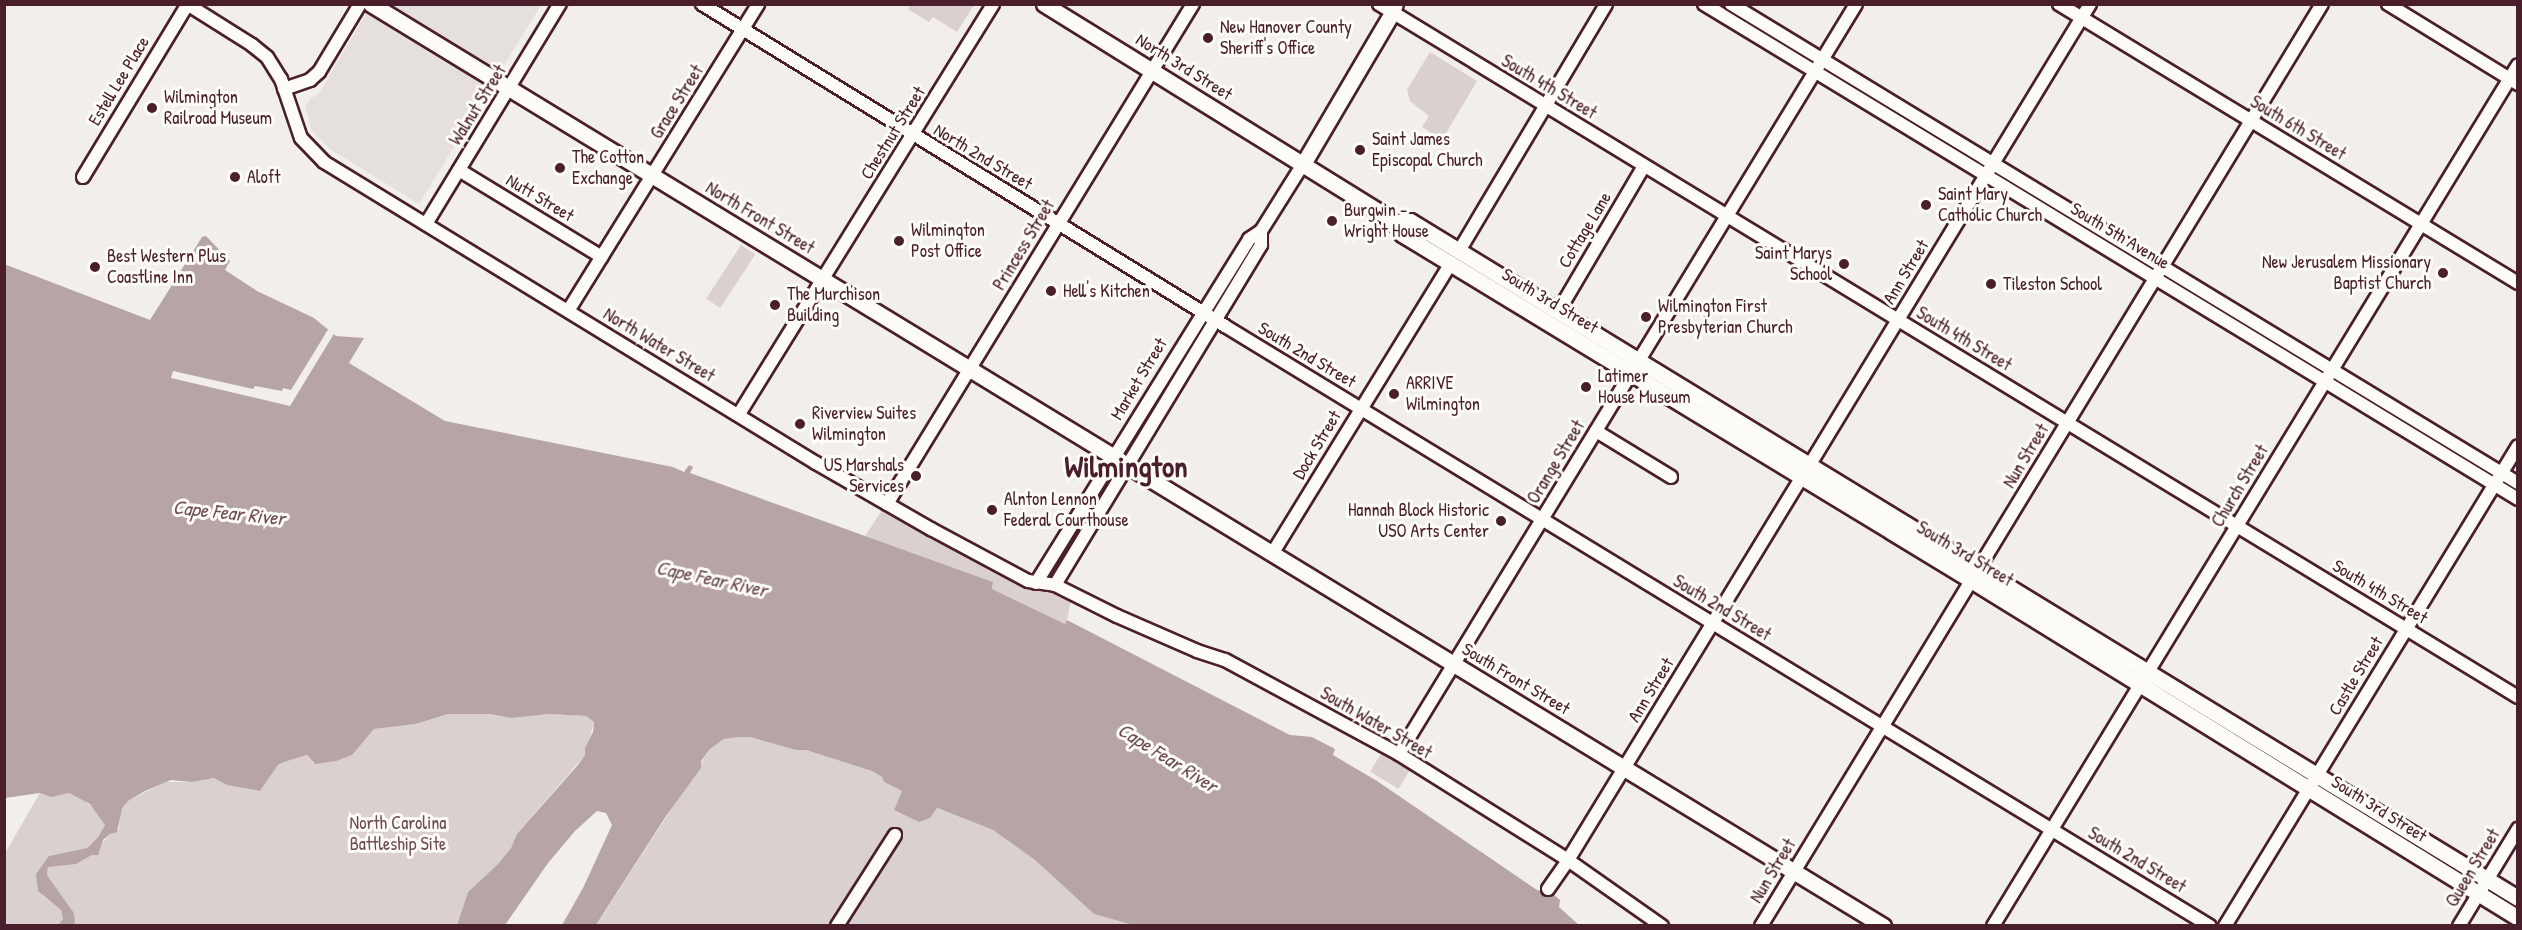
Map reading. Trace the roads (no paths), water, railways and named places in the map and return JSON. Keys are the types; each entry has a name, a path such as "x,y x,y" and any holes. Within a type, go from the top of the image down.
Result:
{"main road":[{"name":"North Front Street","path":"371,4 1128,466"},
{"name":"North 3rd Street","path":"1044,4 1303,164"},
{"name":"Market Street","path":"1303,164 1389,7 1406,4"},
{"name":"South 3rd Street","path":"1303,164 1395,222 1402,234 1455,257 1557,312 1635,368"},
{"name":"South 3rd Street","path":"1455,257 2313,782 2517,898"},
{"name":"South Front Street","path":"1128,466 1883,926"},
{"name":"South 3rd Street","path":"2313,782 2517,918"}],"street":[{"path":"187,5 260,51 276,69 284,89 310,80 319,72 360,4"},
{"name":"Walnut Street","path":"426,224 560,4"},
{"name":"North 2nd Street","path":"702,4 1216,321"},
{"name":"Grace Street","path":"568,311 758,4"},
{"name":"Chestnut Street","path":"739,414 993,4"},
{"name":"Princess Street","path":"887,504 1193,4"},
{"name":"Dock Street","path":"1272,554 1455,257 1606,4"},
{"name":"South 5th Avenue","path":"1704,4 2517,499"},
{"name":"South 5th Avenue","path":"1731,4 2517,483"},
{"name":"Orange Street","path":"1399,754 1856,4"},
{"name":"South 6th Street","path":"2059,4 2517,283"},
{"name":"Ann Street","path":"1548,889 1568,860 2090,4"},
{"name":"Nun Street","path":"1761,926 2322,4"},
{"path":"2388,4 2513,81"},
{"name":"Estell Lee Place","path":"83,177 187,5"},
{"name":"South 4th Street","path":"1389,7 1544,105 2517,697"},
{"name":"Church Street","path":"1993,926 2421,224 2513,81 2517,65"},
{"name":"North Water Street","path":"284,89 301,138 316,156 887,504 1028,581 1055,585"},
{"name":"Market Street","path":"1036,583 1249,239 1262,231 1303,164"},
{"name":"Cottage Lane","path":"1557,312 1644,166"},
{"name":"Nutt Street","path":"459,170 602,257"},
{"name":"Market Street","path":"1055,585 1262,245 1262,231"},
{"name":"South 2nd Street","path":"1216,321 2210,926"},
{"path":"1596,431 1671,477"},
{"name":"Castle Street","path":"2225,926 2517,446"},
{"name":"South Water Street","path":"1055,585 1117,616 1197,651 1226,660 1399,754 1568,860 1662,926"},
{"name":"Queen Street","path":"2459,926 2517,829"},
{"path":"837,926 895,835"}],"water":[{"name":"Cape Fear River","path":"206,236 230,261 225,270 257,291 314,318 336,336 364,338 349,363 445,421 673,467 684,472 689,465 693,467 690,473 993,582 992,589 1065,624 1067,620 1290,735 1312,737 1335,749 1333,755 1377,781 1537,890 1553,894 1560,900 1559,907 1579,925 1133,925 1094,914 1035,860 993,830 937,808 930,818 919,822 894,810 902,791 884,782 882,777 872,771 806,750 796,750 750,737 739,737 724,739 710,749 701,761 701,768 666,816 596,925 562,925 583,888 612,825 606,813 597,811 575,831 548,863 505,925 457,925 468,892 498,864 511,848 517,834 585,755 585,748 593,732 594,722 586,716 549,714 512,718 490,714 448,714 416,724 374,729 352,755 336,761 315,764 307,755 284,762 278,765 260,791 227,785 214,778 192,782 171,780 145,791 128,801 122,809 117,832 103,840 98,855 92,855 76,864 48,867 47,875 74,913 73,925 58,925 63,919 61,910 38,891 36,874 49,856 87,848 98,837 105,825 90,804 69,793 51,797 40,793 5,798 4,264 150,320 202,237"}],"place":[{"name":"New Hanover County Sheriff's Office","path":"1208,38"},
{"name":"Wilmington Railroad Museum","path":"152,108"},
{"name":"Saint James Episcopal Church","path":"1360,150"},
{"name":"The Cotton Exchange","path":"560,168"},
{"name":"Aloft","path":"235,177"},
{"name":"Saint Mary Catholic Church","path":"1926,205"},
{"name":"Burgwin - Wright House","path":"1332,221"},
{"name":"Wilmington Post Office","path":"899,241"},
{"name":"Saint Marys School","path":"1844,264"},
{"name":"Best Western Plus Coastline Inn","path":"95,267"},
{"name":"New Jerusalem Missionary Baptist Church","path":"2443,273"},
{"name":"Tileston School","path":"1991,284"},
{"name":"Hell's Kitchen","path":"1051,291"},
{"name":"The Murchison Building","path":"775,305"},
{"name":"Wilmington First Presbyterian Church","path":"1646,317"},
{"name":"Latimer House Museum","path":"1586,387"},
{"name":"ARRIVE Wilmington","path":"1394,394"},
{"name":"Riverview Suites Wilmington","path":"800,424"},
{"name":"US Marshals Services","path":"916,476"},
{"name":"Alnton Lennon Federal Courthouse","path":"992,510"},
{"name":"Hannah Block Historic USO Arts Center","path":"1501,521"}],"district":[{"name":"Wilmington","path":"1126,466"}],"park label":[{"name":"North Carolina Battleship Site","path":"398,834"}]}
